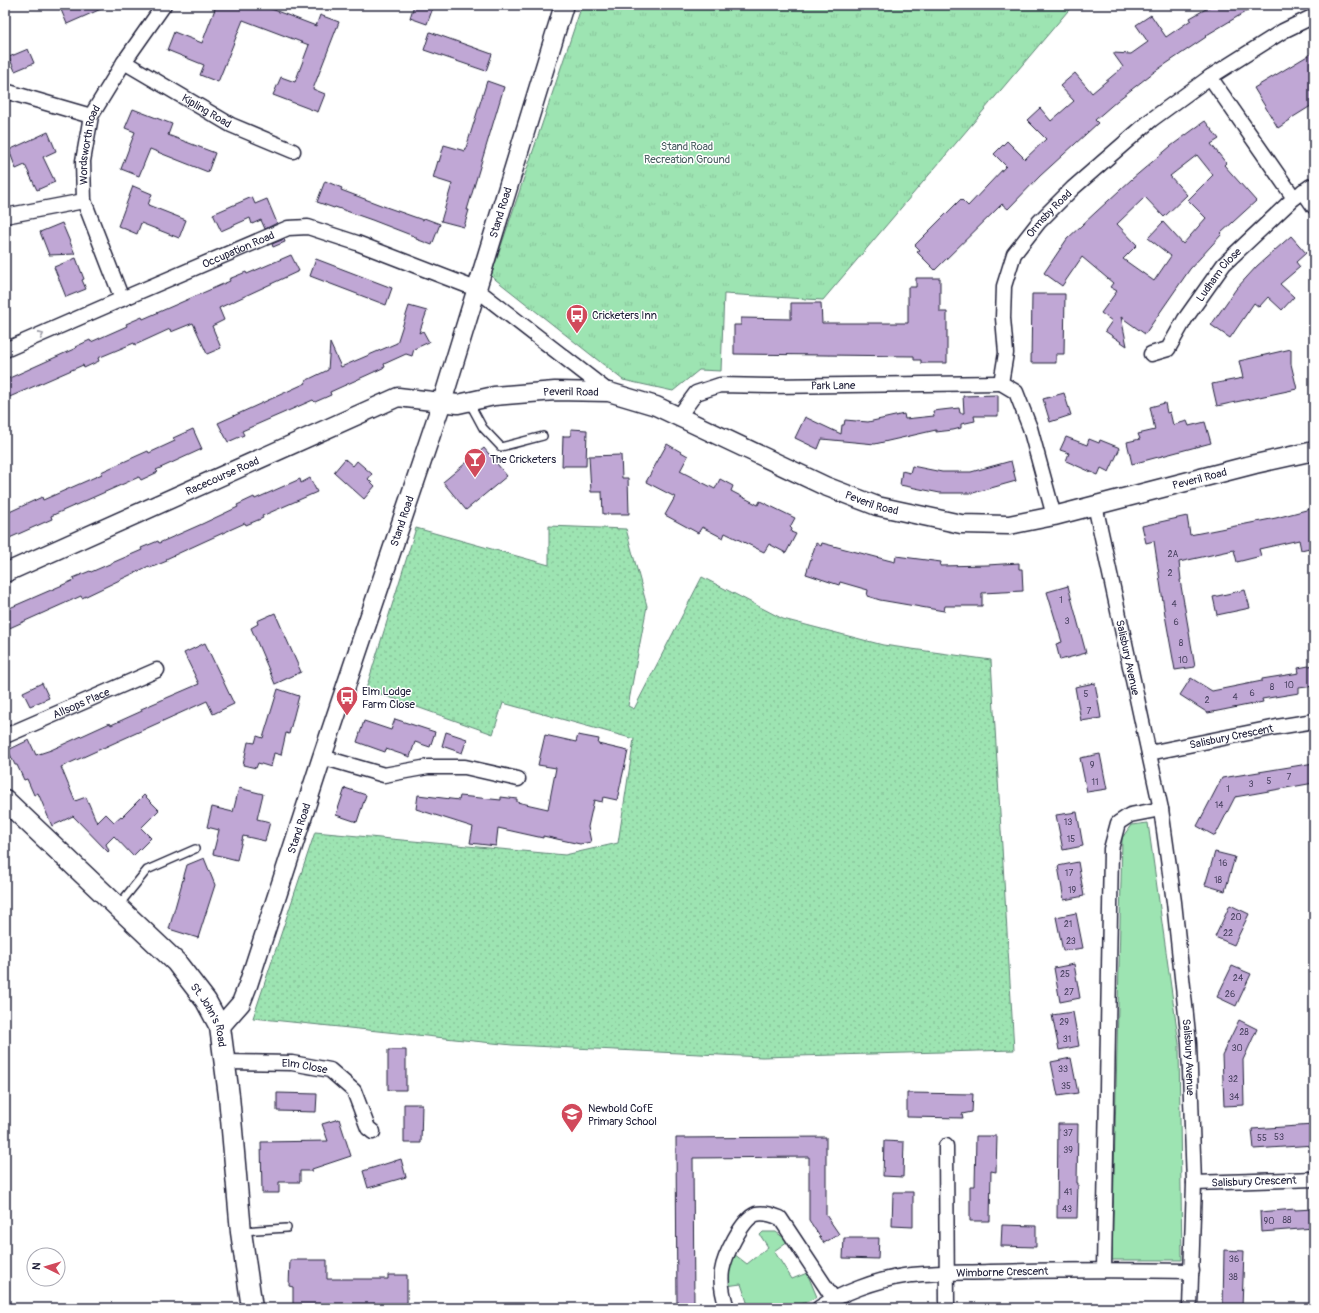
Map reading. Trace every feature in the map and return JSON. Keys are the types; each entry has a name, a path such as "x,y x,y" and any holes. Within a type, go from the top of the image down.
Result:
{"main road":[{"name":"St. John's Road","path":"5,800 176,962 206,1001 220,1027 225,1062 241,1232 252,1308"}],"street":[{"name":"Wordsworth Road","path":"122,299 84,201 83,161 91,116 124,62 164,5"},
{"name":"Stand Road","path":"220,1027 241,1003 248,985 322,757 442,402 564,5"},
{"name":"Ormsby Road","path":"1001,382 1006,353 1002,318 1004,286 1014,254 1039,222 1073,188 1151,120 1210,77 1283,31 1314,16"},
{"name":"Kipling Road","path":"124,62 231,125 294,151"},
{"path":"1210,77 1314,207"},
{"path":"5,91 91,116"},
{"name":"Ludham Close","path":"1151,354 1168,349 1185,319 1224,264 1303,192"},
{"path":"5,216 84,201"},
{"name":"Occupation Road","path":"5,350 288,228 308,226 357,243 476,289 609,392"},
{"path":"1001,382 1016,392 1030,428 1054,516"},
{"name":"Park Lane","path":"679,416 696,393 720,385 770,386 1001,382"},
{"name":"Peveril Road","path":"442,402 458,404 494,396 555,392 609,392 656,406 825,486 877,506 961,524 1009,525 1054,516 1254,464 1314,451"},
{"name":"Racecourse Road","path":"5,573 398,397 442,402"},
{"name":"Salisbury Avenue","path":"1095,506 1161,809 1174,902 1189,1037 1194,1183 1190,1308"},
{"name":"Allsops Place","path":"5,736 157,670"},
{"name":"Salisbury Crescent","path":"1149,753 1314,721"},
{"path":"322,757 384,775 428,767 465,767 518,779"},
{"path":"1104,1270 1111,849 1118,823 1130,815 1161,809"},
{"name":"Elm Close","path":"225,1062 292,1064 330,1070 354,1091 368,1128 373,1132"},
{"path":"946,1146 947,1308"},
{"name":"Salisbury Crescent","path":"1194,1183 1314,1179"},
{"path":"727,1308 722,1290 722,1271 729,1249 742,1225 755,1214 770,1214 780,1218 833,1298"},
{"name":"Wimborne Crescent","path":"819,1308 833,1298 871,1284 903,1276 1104,1270 1192,1271"}],"lane":[{"path":"469,402 483,428 501,447 543,436"},
{"path":"118,906 147,870 195,849"},
{"path":"241,1232 287,1228"}],"green space":[{"name":"Stand Road Recreation Ground","path":"582,5 1073,5 823,300 724,294 721,371 699,370 673,391 623,380 491,276"},
{"path":"549,526 626,529 647,606 628,706 634,709 702,577 783,619 883,645 991,660 1014,1050 762,1057 512,1045 253,1018 315,832 565,855 618,843 634,739 503,703 493,734 366,689 416,528 549,565"},
{"path":"1148,823 1179,1044 1182,1260 1112,1260 1122,838 1131,825"},
{"path":"763,1232 776,1232 788,1241 774,1251 792,1279 807,1273 817,1297 793,1308 749,1308 741,1284 726,1286 729,1262 734,1254 747,1264 768,1247 760,1235"}],"building":[{"path":"59,5 110,5 67,24"},
{"path":"208,5 261,5 316,26 320,15 339,22 313,89 325,94 318,112 273,95 281,77 295,82 309,45 243,20 218,82 200,75 204,65 167,50 174,32 202,43 215,9"},
{"path":"414,5 434,5 427,24 410,18"},
{"path":"1213,5 1257,5 1205,36 1206,37 1154,72 1118,100 1095,120 1098,123 1040,176 1008,209 1002,204 935,270 917,252 920,250 915,245 961,199 968,206 1006,166 994,154 1007,141 1025,159 1046,139 1027,120 1040,108 1051,121 1074,101 1060,86 1075,73 1092,93 1123,67 1113,53 1131,54 1148,42 1136,25 1151,15 1166,37 1191,20 1190,18"},
{"path":"430,32 492,54 486,71 424,50"},
{"path":"28,49 34,63 15,71 9,57"},
{"path":"1314,52 1314,104 1278,128 1254,88"},
{"path":"487,81 504,87 467,210 469,210 464,227 441,221 452,184 433,178 444,145 465,151"},
{"path":"133,109 172,124 168,135 215,153 208,172 150,149 139,176 121,169 135,132 125,128"},
{"path":"1205,121 1219,139 1211,144 1226,163 1224,165 1256,201 1221,233 1222,234 1190,269 1145,334 1121,317 1127,346 1105,331 1112,321 1101,313 1117,291 1110,287 1113,283 1082,257 1062,286 1044,273 1067,239 1132,179 1171,146","holes":["1197,155 1213,175 1188,200 1206,218 1183,244 1163,222 1148,238 1171,256 1154,281 1123,259 1137,245 1117,224 1145,197 1164,217 1187,195 1170,176"]},
{"path":"48,132 56,151 43,157 55,182 37,190 25,165 16,169 9,150"},
{"path":"325,181 342,188 341,190 386,207 423,220 424,218 440,224 432,245 416,239 416,237 372,220 317,202"},
{"path":"133,186 152,194 148,205 186,220 179,238 141,223 137,234 118,226"},
{"path":"252,197 255,204 267,199 277,223 265,229 261,220 252,224 250,218 221,231 213,214"},
{"path":"62,223 75,254 49,255 40,232"},
{"path":"1291,236 1306,253 1296,262 1300,267 1280,284 1294,297 1282,310 1268,297 1259,307 1254,303 1230,338 1211,325 1236,289 1257,266"},
{"path":"284,239 285,242 273,247 272,244"},
{"path":"291,255 299,271 219,308 224,320 212,326 221,348 207,354 193,323 171,332 170,329 135,345 134,343 98,358 99,361 84,368 83,365 5,399 5,380 76,348 75,347 90,340 91,342 127,326 126,324 142,317 143,319 230,281 229,279 246,272 247,274"},
{"path":"76,258 86,289 66,297 54,267"},
{"path":"316,259 392,288 386,305 310,276"},
{"path":"916,278 940,278 940,312 947,312 947,363 921,363 921,360 914,360 914,356 734,354 734,325 741,325 741,318 791,319 791,303 821,303 822,323 908,323 908,287 916,287"},
{"path":"1032,294 1065,294 1064,354 1056,354 1056,363 1031,363"},
{"path":"409,306 427,311 419,333 423,331 429,342 414,349 412,356 406,354 384,364 385,367 330,392 331,395 315,402 313,400 242,431 244,435 228,442 218,423 306,383 305,381 328,370 330,343 341,367 397,343"},
{"path":"1291,349 1291,364 1297,389 1217,406 1212,384 1243,378 1239,361"},
{"path":"1064,393 1071,415 1050,422 1043,399"},
{"path":"998,395 998,416 974,416 975,421 961,424 961,428 953,430 936,432 936,430 875,444 822,439 818,449 795,438 805,417 841,434 842,425 844,425 845,420 868,422 904,414 905,419 934,416 933,411 959,408 960,413 964,413 963,396"},
{"path":"1165,403 1167,413 1170,412 1173,425 1187,421 1189,426 1205,422 1211,443 1132,464 1127,442 1140,439 1138,434 1155,430 1150,407"},
{"path":"193,429 202,449 156,470 158,472 141,480 139,477 51,516 52,519 5,540 5,514 42,497 43,500 102,474 101,472 148,451 149,453 175,441 173,438"},
{"path":"571,429 587,430 586,466 562,466 563,436 571,436"},
{"path":"1066,437 1087,445 1089,439 1099,443 1100,440 1120,448 1109,472 1101,468 1098,475 1066,461 1069,453 1060,450"},
{"path":"667,444 688,456 680,471 715,489 720,479 733,486 731,491 758,505 760,501 795,518 790,527 792,529 791,532 796,534 786,553 769,544 764,552 725,533 723,538 702,527 698,533 665,515 675,497 646,482"},
{"name":"The Cricketers","path":"484,448 507,476 466,510 443,482"},
{"path":"621,455 622,478 628,478 629,514 603,514 602,492 591,492 589,456"},
{"path":"345,459 353,466 357,461 372,474 368,479 375,486 364,499 334,472"},
{"path":"1011,461 1016,481 973,493 940,493 900,485 902,471 910,473 912,466 942,472 971,472"},
{"path":"310,478 317,492 262,516 263,518 246,525 245,523 166,559 167,561 150,568 149,566 82,598 81,596 5,630 5,610 74,580 73,578 90,571 91,572 142,550 141,548 158,541 159,543 202,524 238,507 237,505 254,497 255,499 300,479 301,483"},
{"path":"1310,509 1314,523 1314,547 1301,550 1299,540 1259,549 1261,556 1237,562 1234,550 1179,562 1180,580 1195,667 1175,670 1154,541 1146,543 1142,526 1187,516 1190,535 1276,518"},
{"path":"816,543 821,546 822,543 895,562 896,556 941,562 940,566 1019,563 1019,569 1022,569 1023,591 982,593 982,606 945,606 944,611 880,600 867,596 868,590 840,582 839,585 806,574"},
{"path":"1068,586 1086,653 1060,660 1056,644 1062,642 1047,592"},
{"path":"1245,590 1250,608 1217,615 1213,597"},
{"path":"275,613 301,672 275,684 251,628 258,624 257,621"},
{"path":"205,643 234,704 213,714 207,701 61,767 75,801 86,797 97,823 106,814 114,822 121,816 122,817 144,795 159,810 141,828 151,838 133,856 114,836 106,844 109,851 108,852 73,816 52,826 38,793 34,795 27,779 24,780 8,750 29,740 36,755 51,750 110,723 111,725 142,711 141,709 199,684 184,653"},
{"path":"1314,665 1314,686 1299,688 1299,693 1262,699 1263,702 1208,713 1180,695 1191,678 1212,691 1262,681 1262,679 1299,673 1298,668"},
{"path":"42,683 49,698 30,706 23,692"},
{"path":"1095,683 1101,718 1081,721 1075,687"},
{"path":"278,689 299,696 289,734 286,733 281,755 274,753 271,767 258,763 256,768 243,765 248,742 255,743 257,736 263,738"},
{"path":"395,719 435,732 430,747 415,742 410,757 386,749 385,752 357,742 364,721 391,730"},
{"path":"446,732 467,739 462,753 442,746"},
{"path":"545,735 576,742 578,735 599,739 598,744 628,751 617,800 603,797 602,802 594,800 588,827 591,842 580,844 498,828 496,846 470,843 473,827 416,809 418,795 459,800 460,796 501,800 501,797 517,799 517,802 548,809 556,768 538,765"},
{"path":"1100,754 1107,789 1087,792 1080,758"},
{"path":"1314,763 1314,783 1235,797 1215,836 1197,826 1222,778"},
{"path":"239,788 263,794 257,819 270,822 265,841 243,836 237,860 213,854 219,830 207,827 212,807 233,812"},
{"path":"345,788 366,795 357,822 336,815"},
{"path":"1077,812 1083,846 1063,850 1056,815"},
{"path":"1215,852 1235,857 1225,891 1205,885"},
{"path":"204,858 215,885 198,938 169,929 187,865"},
{"path":"1078,862 1084,896 1064,900 1058,866"},
{"path":"1230,905 1249,914 1234,945 1215,937"},
{"path":"1076,913 1083,948 1063,951 1056,917"},
{"path":"1074,964 1080,998 1060,1002 1054,968"},
{"path":"1232,966 1251,974 1236,1006 1217,997"},
{"path":"1073,1012 1079,1046 1059,1050 1052,1015"},
{"path":"1239,1020 1257,1029 1243,1060 1244,1105 1224,1106 1222,1055"},
{"path":"388,1050 406,1050 406,1090 388,1090"},
{"path":"1071,1058 1078,1093 1058,1096 1051,1062"},
{"path":"277,1093 317,1094 316,1112 277,1111"},
{"path":"907,1093 973,1094 972,1112 962,1114 963,1118 907,1117"},
{"path":"404,1104 422,1104 421,1143 404,1143"},
{"path":"339,1119 351,1156 312,1169 312,1171 300,1171 300,1182 279,1182 279,1193 262,1193 261,1142 328,1141 322,1124"},
{"path":"1058,1124 1078,1124 1077,1218 1057,1218"},
{"path":"1314,1125 1314,1145 1254,1149 1252,1129"},
{"path":"976,1136 997,1136 996,1172 991,1171 990,1221 970,1221 970,1186 975,1186"},
{"path":"826,1137 826,1215 839,1234 824,1243 809,1220 809,1157 693,1158 694,1308 677,1308 676,1138"},
{"path":"884,1141 904,1142 903,1177 883,1176"},
{"path":"401,1159 406,1177 368,1188 363,1171"},
{"path":"893,1192 913,1192 913,1227 892,1226"},
{"path":"1314,1209 1314,1228 1261,1232 1260,1212"},
{"path":"1002,1225 1036,1226 1036,1247 1001,1246"},
{"path":"844,1238 879,1238 878,1259 843,1258"},
{"path":"1224,1250 1244,1251 1242,1308 1223,1308"},
{"path":"290,1260 327,1260 327,1279 388,1279 388,1275 407,1275 407,1308 293,1308 293,1287 289,1286"}],"place":[{"name":"Cricketers Inn","path":"577,334"},
{"name":"The Cricketers","path":"475,478"},
{"name":"Elm Lodge Farm Close","path":"347,716"},
{"name":"Newbold CofE Primary School","path":"572,1134"}]}
